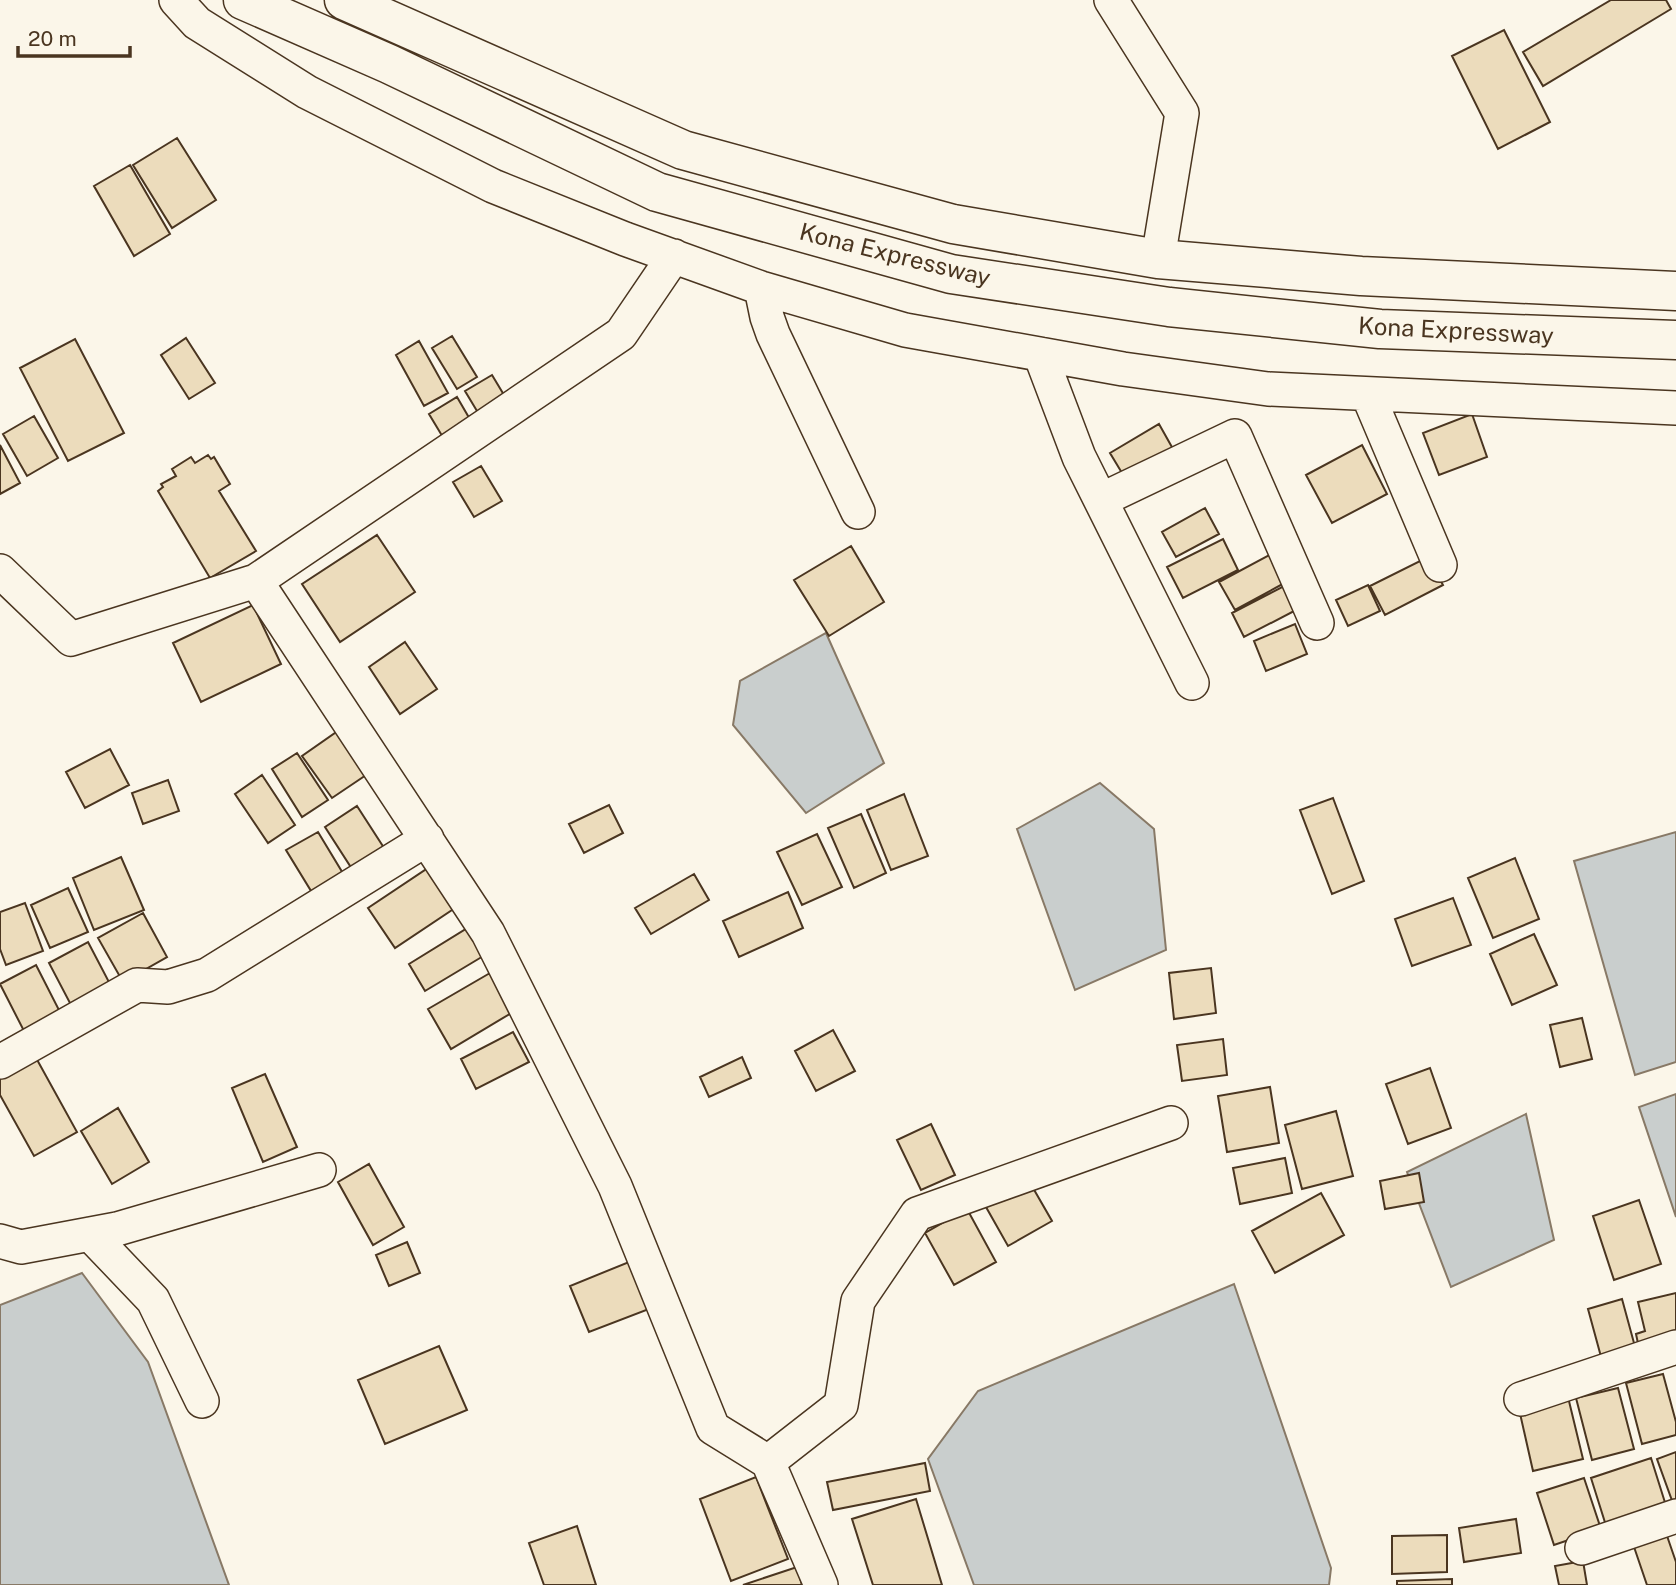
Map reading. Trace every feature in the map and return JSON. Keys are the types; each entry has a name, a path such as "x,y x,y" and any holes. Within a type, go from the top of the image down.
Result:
{"highway":[{"name":"Kona Expressway","path":"243,0 389,64 657,192 951,274 1169,307 1380,329 1676,340"},
{"name":"Kona Expressway","path":"344,0 683,150 953,223 1158,259 1362,276 1676,291"}],"street":[{"path":"176,0 197,23 307,92 493,186 761,288 905,330 1123,369 1268,389 1676,408"},
{"path":"1111,0 1182,113 1158,259"},
{"path":"0,571 71,639 256,581 621,334 674,256"},
{"path":"761,288 773,334 858,512"},
{"path":"1040,354 1079,457 1192,683"},
{"path":"1368,395 1440,565"},
{"path":"1101,500 1235,436 1317,623"},
{"path":"256,581 488,933 615,1186 713,1428 768,1462 821,1585"},
{"path":"0,1062 137,985 168,987 207,975 427,839"},
{"path":"768,1462 841,1405 858,1301 917,1214 1171,1123"},
{"path":"0,1241 21,1247 90,1234 319,1171"},
{"path":"90,1234 153,1300 202,1401"},
{"path":"1521,1399 1676,1347"},
{"path":"1582,1548 1676,1516"}],"shaded area":[{"path":"826,633 884,763 806,813 733,725 740,681"},
{"path":"1100,783 1154,829 1166,950 1075,990 1017,829"},
{"path":"1676,832 1676,1062 1635,1075 1574,861"},
{"path":"1676,1094 1676,1217 1639,1107"},
{"path":"1526,1114 1554,1240 1451,1287 1407,1172"},
{"path":"82,1273 148,1362 229,1585 0,1585 0,1305"},
{"path":"1234,1284 1331,1568 1329,1585 974,1585 928,1459 978,1391"}],"building":[{"path":"1611,0 1666,0 1671,9 1543,86 1523,52"},
{"path":"1504,30 1550,122 1498,149 1452,56"},
{"path":"177,138 216,200 172,228 133,165"},
{"path":"130,165 170,234 134,256 94,186"},
{"path":"452,336 477,377 457,389 432,348"},
{"path":"186,338 215,383 189,399 161,355"},
{"path":"75,339 124,433 68,461 20,368"},
{"path":"419,341 448,393 424,406 396,355"},
{"path":"492,375 510,405 483,421 465,391"},
{"path":"457,397 475,428 447,444 429,414"},
{"path":"1472,414 1487,457 1439,475 1423,433"},
{"path":"34,416 58,458 27,476 3,434"},
{"path":"1159,424 1173,449 1125,478 1110,453"},
{"path":"0,445 20,483 0,494"},
{"path":"1362,445 1387,494 1332,523 1306,475"},
{"path":"208,455 211,459 214,457 230,484 219,491 256,551 210,578 158,491 163,487 161,484 176,476 172,469 191,457 195,463"},
{"path":"481,466 502,501 474,517 453,482"},
{"path":"1205,508 1219,534 1176,557 1162,532"},
{"path":"377,535 415,592 340,642 302,584"},
{"path":"1223,539 1238,570 1183,598 1167,567"},
{"path":"851,546 884,602 829,636 794,580"},
{"path":"1275,552 1290,580 1235,610 1219,582"},
{"path":"1428,557 1443,585 1385,615 1370,586"},
{"path":"1286,585 1298,609 1244,637 1232,613"},
{"path":"1368,585 1380,611 1348,626 1336,600"},
{"path":"253,605 281,664 201,702 173,643"},
{"path":"1295,624 1307,654 1266,671 1254,641"},
{"path":"405,642 437,689 400,714 369,667"},
{"path":"345,726 375,769 332,798 302,756"},
{"path":"110,749 129,785 85,808 66,772"},
{"path":"297,753 328,800 302,817 272,769"},
{"path":"262,775 295,825 268,843 235,794"},
{"path":"168,780 179,811 143,824 132,793"},
{"path":"904,794 928,856 891,870 867,810"},
{"path":"1333,798 1364,881 1332,894 1300,810"},
{"path":"609,805 623,833 584,853 569,824"},
{"path":"357,806 386,851 354,872 325,827"},
{"path":"861,814 886,873 854,888 828,828"},
{"path":"318,832 347,880 316,899 286,850"},
{"path":"817,834 842,887 802,905 777,852"},
{"path":"121,857 144,910 94,930 73,878"},
{"path":"1515,858 1539,919 1493,938 1468,878"},
{"path":"428,868 455,908 395,948 368,908"},
{"path":"694,874 709,900 651,934 635,908"},
{"path":"68,888 88,932 50,948 31,905"},
{"path":"788,892 803,928 739,957 723,921"},
{"path":"1453,898 1471,945 1412,966 1395,919"},
{"path":"25,903 43,951 6,965 0,949 0,912"},
{"path":"143,913 167,957 123,982 98,938"},
{"path":"474,924 490,952 425,991 409,964"},
{"path":"1534,934 1557,985 1512,1005 1490,954"},
{"path":"88,942 110,984 71,1005 49,963"},
{"path":"36,965 60,1012 24,1031 0,984"},
{"path":"1211,968 1216,1013 1174,1019 1169,973"},
{"path":"490,973 513,1012 451,1049 428,1009"},
{"path":"1582,1018 1592,1059 1560,1067 1550,1025"},
{"path":"833,1030 855,1071 816,1091 795,1051"},
{"path":"513,1032 529,1062 476,1089 461,1059"},
{"path":"1223,1039 1227,1075 1182,1081 1177,1045"},
{"path":"35,1056 77,1132 34,1156 0,1095 0,1075"},
{"path":"742,1057 751,1078 709,1097 700,1077"},
{"path":"1430,1068 1451,1128 1408,1144 1386,1084"},
{"path":"265,1074 297,1147 263,1162 232,1088"},
{"path":"1270,1087 1279,1143 1227,1152 1218,1096"},
{"path":"118,1108 149,1162 112,1184 81,1131"},
{"path":"1336,1111 1353,1176 1302,1189 1285,1125"},
{"path":"931,1124 955,1175 921,1190 897,1140"},
{"path":"1285,1158 1292,1193 1240,1204 1233,1168"},
{"path":"369,1164 404,1227 373,1245 338,1182"},
{"path":"1419,1173 1424,1202 1385,1209 1380,1181"},
{"path":"1029,1181 1052,1221 1008,1246 986,1207"},
{"path":"1321,1193 1344,1235 1275,1273 1252,1231"},
{"path":"1639,1200 1661,1264 1614,1280 1593,1216"},
{"path":"967,1209 996,1262 954,1285 925,1233"},
{"path":"407,1242 420,1273 389,1286 376,1255"},
{"path":"629,1262 649,1309 589,1332 570,1286"},
{"path":"1676,1293 1676,1344 1640,1353 1636,1334 1645,1331 1638,1302"},
{"path":"1622,1299 1637,1354 1603,1364 1588,1309"},
{"path":"439,1346 467,1410 385,1444 358,1380"},
{"path":"1663,1374 1676,1422 1676,1435 1642,1444 1626,1383"},
{"path":"1618,1388 1634,1449 1592,1460 1576,1398"},
{"path":"1568,1397 1583,1459 1533,1471 1519,1409"},
{"path":"1676,1452 1676,1505 1674,1506 1657,1459"},
{"path":"1651,1458 1668,1512 1608,1532 1591,1478"},
{"path":"925,1463 930,1491 833,1510 827,1482"},
{"path":"756,1477 788,1559 731,1581 700,1499"},
{"path":"1584,1478 1601,1529 1554,1545 1537,1493"},
{"path":"916,1499 942,1585 873,1585 852,1519"},
{"path":"1516,1519 1521,1553 1464,1562 1459,1528"},
{"path":"577,1526 596,1585 544,1585 529,1543"},
{"path":"1666,1533 1676,1562 1676,1585 1647,1585 1633,1544"},
{"path":"1447,1535 1447,1572 1392,1574 1392,1536"},
{"path":"1583,1561 1587,1585 1559,1585 1555,1566"},
{"path":"797,1567 802,1585 743,1585"},
{"path":"1452,1579 1452,1585 1397,1585 1397,1581"}]}
